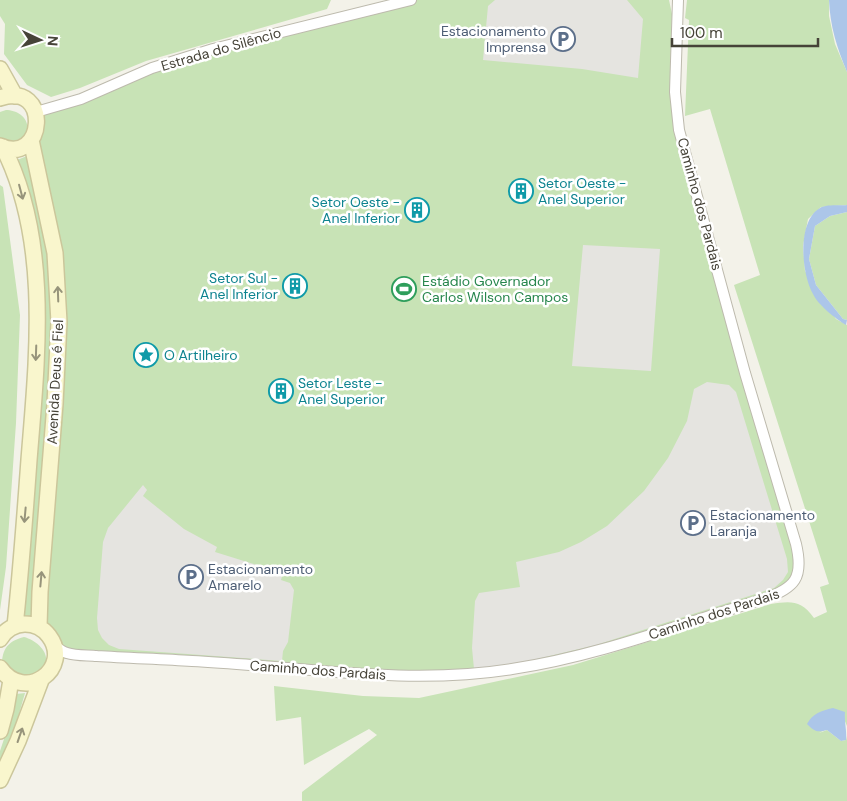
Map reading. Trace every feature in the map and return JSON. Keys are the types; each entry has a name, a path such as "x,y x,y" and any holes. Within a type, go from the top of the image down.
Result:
{"main road":[{"path":"0,69 8,97 23,98 31,104 36,112 37,128 31,140 25,145 18,148 2,146"},
{"name":"Avenida Deus é Fiel","path":"31,140 55,253 59,322 39,627"},
{"name":"Avenida Deus é Fiel","path":"2,146 21,189 28,217 34,266 37,325 34,405 15,626"},
{"path":"0,639 8,630 15,626 31,624 47,633 59,653 47,674 41,680 18,741 0,780"},
{"path":"0,668 11,680 26,684 41,680"},
{"path":"0,731 11,680"}],"street":[{"name":"Estrada do Silêncio","path":"36,112 81,99 152,68 213,48 410,0"},
{"name":"Caminho dos Pardais","path":"59,653 373,674 430,676 464,674 512,669 570,658 608,648 782,593 791,586 798,577 799,569 796,544 745,373 679,130 675,92 678,0"}],"green space":[{"path":"0,0 331,0 327,9 146,61 80,88 51,97 27,85 4,54 5,24 0,16"},
{"path":"411,0 669,0 672,14 670,77 673,115 799,555 791,586 608,648 465,674 67,653 38,623 55,404 48,219 36,112 152,68"},
{"path":"687,0 829,0 829,16 835,44 847,72 847,205 821,207 808,219 803,246 805,271 836,319 847,325 847,726 844,719 819,733 827,730 841,741 846,740 847,736 847,801 302,801 302,792 377,735 369,729 304,765 301,717 276,721 274,686 363,696 419,698 573,665 771,604 795,603 805,608 814,618 827,612 820,587 829,584 734,285 760,275 710,109 685,116 689,20 685,18"},
{"path":"6,110 18,113 27,122 26,134 20,143 0,144 0,112"},
{"path":"27,156 38,197 50,271 51,347 33,625 18,623 40,348 12,162"},
{"path":"0,185 3,187 20,315 16,423 6,567 0,610"},
{"path":"847,212 847,320 843,319 816,285 809,259 815,226 830,216"},
{"path":"24,637 40,646 46,656 46,661 45,667 40,674 24,682 2,665 3,654 7,646"},
{"path":"25,693 13,735 0,767 0,751 14,709 16,694"}],"shaded area":[{"name":"Estacionamento Imprensa","path":"495,0 627,0 643,19 638,78 582,69 483,60 488,6"},
{"path":"583,245 660,249 651,371 572,366"},
{"name":"Estacionamento Laranja","path":"707,382 729,385 736,392 787,559 788,572 783,580 774,588 596,645 524,662 474,669 472,648 475,601 479,593 520,587 516,562 559,552 581,542 607,526 644,491 668,458 687,421 694,389"},
{"name":"Estacionamento Amarelo","path":"143,485 147,490 143,496 184,529 217,547 215,552 283,573 281,580 290,583 294,590 288,642 283,651 282,661 119,649 109,645 102,638 98,630 97,618 103,542 108,528"}],"water":[{"path":"829,0 847,0 847,72 835,37"},
{"path":"847,205 847,212 830,216 815,226 809,259 816,285 843,319 847,320 846,325 832,315 815,298 806,274 803,248 808,224 820,208"},
{"path":"833,708 845,712 846,740 841,741 827,730 816,731 807,724 818,713"}],"place":[{"name":"Estacionamento Imprensa","path":"563,39"},
{"name":"Setor Oeste - Anel Superior","path":"521,191"},
{"name":"Setor Oeste - Anel Inferior","path":"417,210"},
{"name":"Setor Sul - Anel Inferior","path":"295,286"},
{"name":"Estádio Governador Carlos Wilson Campos","path":"404,289"},
{"name":"O Artilheiro","path":"146,355"},
{"name":"Setor Leste - Anel Superior","path":"281,391"},
{"name":"Estacionamento Laranja","path":"693,523"},
{"name":"Estacionamento Amarelo","path":"191,577"}]}
